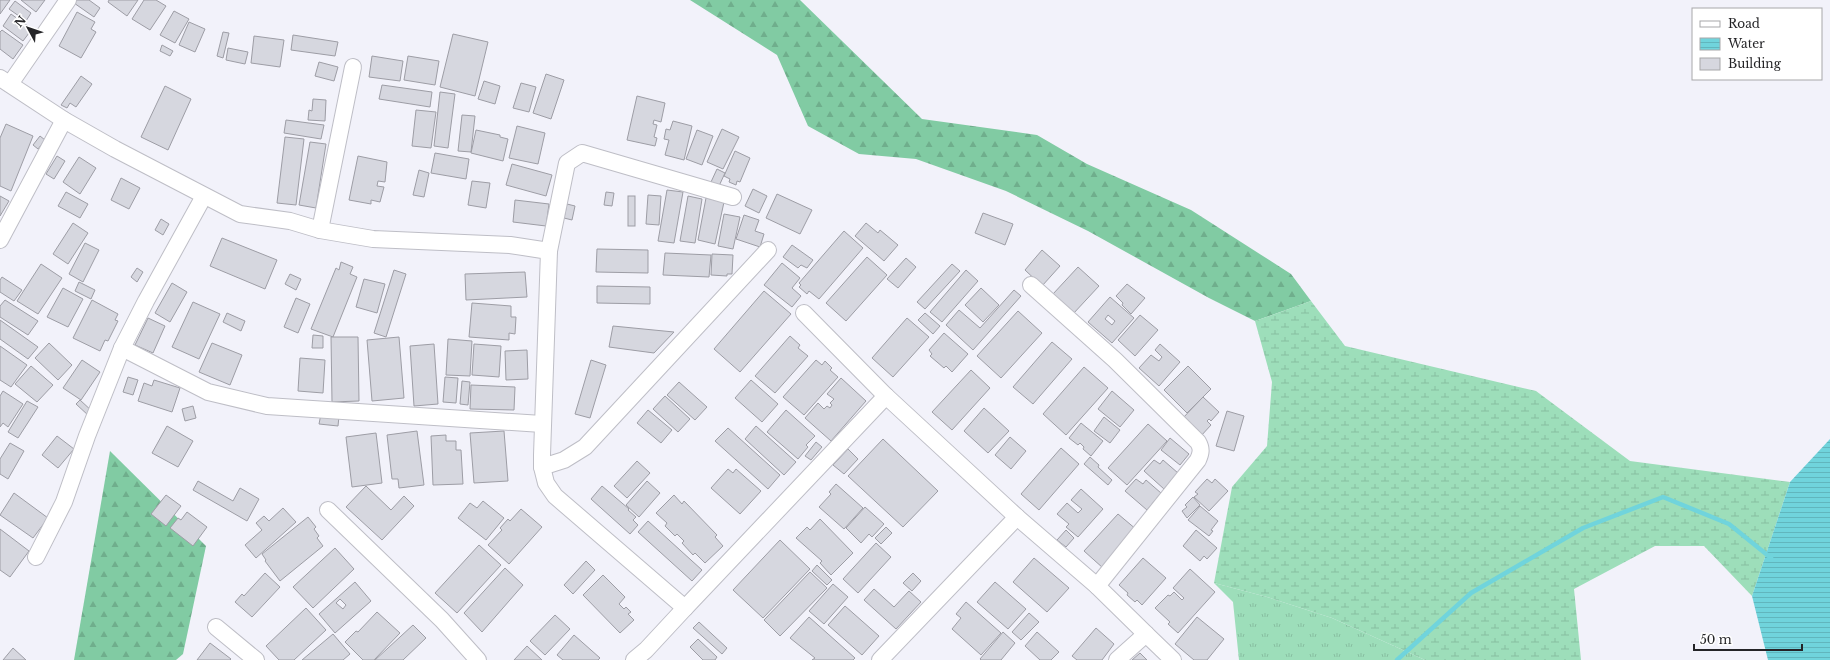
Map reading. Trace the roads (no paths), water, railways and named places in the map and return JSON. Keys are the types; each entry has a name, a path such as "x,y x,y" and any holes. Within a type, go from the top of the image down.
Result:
{"street":[{"path":"68,0 5,81 64,120 204,196 240,214 290,221 320,230 373,239 510,245 549,252"},
{"path":"320,230 353,67"},
{"path":"0,240 64,120"},
{"path":"685,608 555,496 546,483 542,467 542,424 549,252 567,163 582,153 733,197"},
{"path":"36,557 64,502 87,436 122,348 204,196"},
{"path":"542,467 564,460 585,447 768,250"},
{"path":"1031,285 1115,360 1198,442 1201,447 1201,454 1198,460 1097,586"},
{"path":"804,313 886,396 1017,517 1097,586 1173,660"},
{"path":"122,348 208,392 267,406 542,424"},
{"path":"634,660 646,650 886,396"},
{"path":"328,510 442,620 478,660"},
{"path":"880,660 1017,517"},
{"path":"216,627 256,660"},
{"path":"1117,660 1146,634"}],"water":[{"path":"1830,439 1830,660 1768,660 1752,596 1790,482"}],"waterway":[{"path":"1397,660 1471,593 1583,528 1663,497 1729,524 1771,558"}]}
